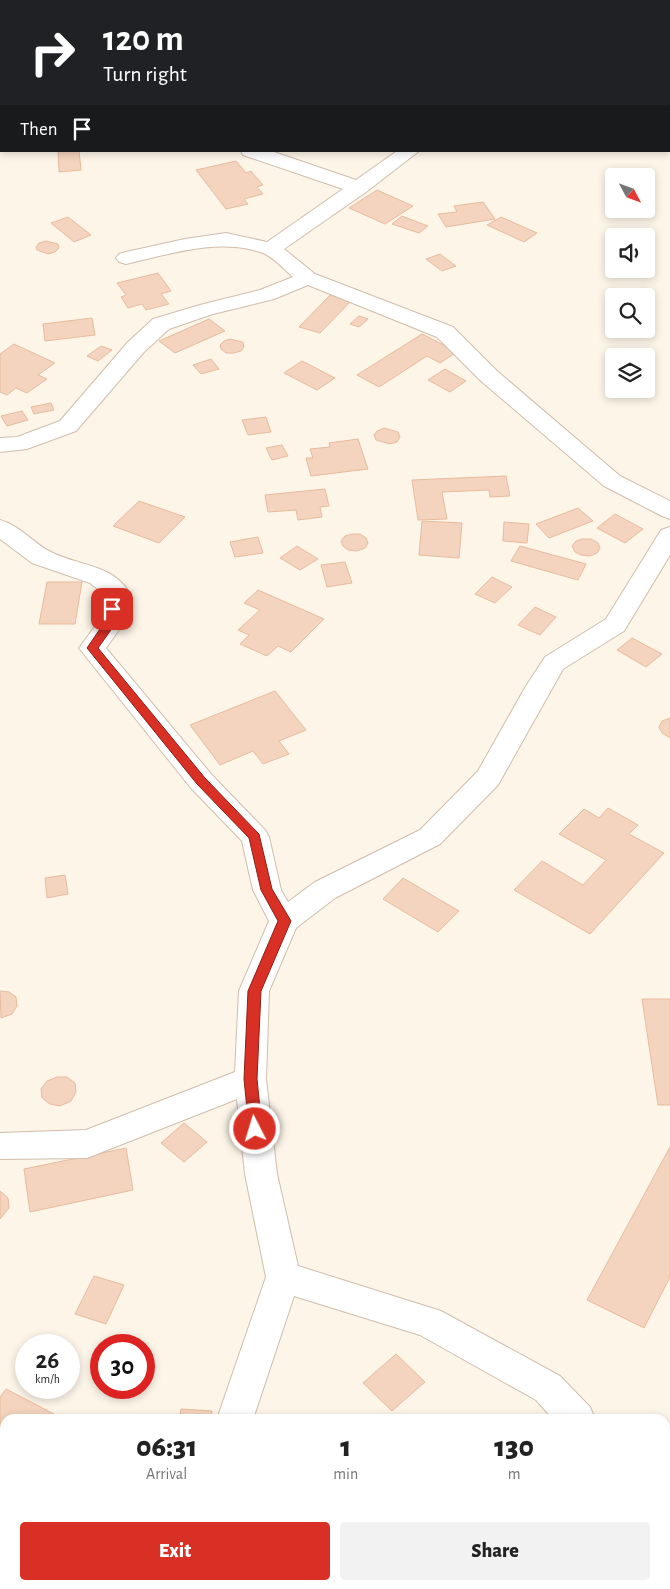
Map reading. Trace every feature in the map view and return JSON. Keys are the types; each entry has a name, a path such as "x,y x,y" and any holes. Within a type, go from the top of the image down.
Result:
{"street":[{"path":"253,152 312,170 359,188"},
{"path":"271,250 409,152"},
{"path":"126,258 185,245 226,239 271,250 308,278 445,332 488,376 612,481 670,511"},
{"path":"0,457 9,445 44,436 68,426 136,347 161,324 207,309 267,295 308,278"},
{"path":"0,528 41,557 99,577 117,592 108,627 92,648 201,781 255,837 266,890 284,921"},
{"path":"237,1414 283,1277 261,1174 250,1079 254,991 284,921 325,890 430,837 437,831 488,778 539,686 554,663 615,625 670,535"},
{"path":"2,1146 87,1144 250,1079"},
{"path":"283,1277 429,1322 548,1388 572,1414"}],"building":[{"path":"58,152 79,152 81,170 59,172"},
{"path":"236,161 246,173 251,171 263,185 257,187 263,194 244,199 248,204 226,209 196,170"},
{"path":"377,190 413,206 385,224 349,208"},
{"path":"483,202 495,219 446,227 438,214 457,212 454,206"},
{"path":"402,216 428,226 419,233 392,224"},
{"path":"68,217 91,235 74,242 51,223"},
{"path":"501,217 537,233 524,242 487,225"},
{"path":"46,241 58,244 59,248 55,252 48,254 37,250 36,247 39,243"},
{"path":"440,254 456,266 442,271 426,259"},
{"path":"158,273 171,291 161,294 169,304 146,310 142,304 128,308 121,297 126,295 117,283"},
{"path":"332,293 353,299 320,333 299,327"},
{"path":"359,316 368,319 359,327 350,324"},
{"path":"92,318 95,335 45,341 43,324"},
{"path":"209,319 225,331 175,353 159,341"},
{"path":"422,334 457,352 440,363 427,356 379,387 357,375"},
{"path":"230,339 243,342 244,347 241,351 226,353 221,349 220,345"},
{"path":"14,344 55,363 38,375 47,379 27,393 16,388 7,395 0,392 0,354"},
{"path":"101,346 112,350 98,361 87,356"},
{"path":"211,359 219,369 201,374 193,365"},
{"path":"302,361 335,378 317,390 284,373"},
{"path":"445,369 466,381 450,392 428,380"},
{"path":"51,403 54,410 34,414 31,407"},
{"path":"22,411 28,420 7,426 1,416"},
{"path":"266,417 271,432 248,435 242,420"},
{"path":"384,428 398,432 400,437 397,442 390,444 376,440 374,435 377,431"},
{"path":"358,439 368,469 311,476 306,458 313,458 310,449 330,447 329,443"},
{"path":"282,445 288,456 272,460 266,448"},
{"path":"506,476 510,496 490,497 489,490 442,492 447,519 418,520 412,480"},
{"path":"325,489 329,506 320,507 322,517 298,520 296,510 268,512 265,495"},
{"path":"139,501 185,517 159,543 113,526"},
{"path":"578,508 593,521 549,538 536,524"},
{"path":"615,514 643,529 625,543 597,528"},
{"path":"422,521 462,523 459,558 419,555"},
{"path":"504,522 529,524 527,543 503,541"},
{"path":"360,534 366,538 368,543 365,548 357,551 348,550 343,546 341,541 345,536"},
{"path":"258,537 263,553 235,557 230,542"},
{"path":"591,539 598,543 600,548 597,553 590,556 575,552 572,546 576,541"},
{"path":"297,546 318,559 300,570 280,558"},
{"path":"520,546 586,564 578,580 511,561"},
{"path":"345,562 352,583 327,587 321,565"},
{"path":"492,577 512,587 495,603 475,594"},
{"path":"47,582 82,582 75,624 39,624"},
{"path":"258,590 324,619 291,652 278,646 267,656 240,644 249,635 238,630 260,610 244,603"},
{"path":"535,607 556,617 540,635 518,625"},
{"path":"632,638 662,654 646,667 617,650"},
{"path":"275,691 306,730 279,741 289,754 263,764 253,751 220,765 190,725"},
{"path":"670,718 670,738 662,733 659,727 662,721"},
{"path":"608,808 638,825 629,834 664,853 590,934 514,890 542,861 583,885 606,860 559,834 584,809 599,818"},
{"path":"65,875 68,894 47,898 45,878"},
{"path":"403,878 459,911 438,932 383,899"},
{"path":"0,991 9,992 16,997 17,1006 12,1014 1,1018"},
{"path":"642,999 670,999 670,1105 658,1105"},
{"path":"57,1077 67,1077 75,1083 76,1092 71,1101 60,1106 50,1104 42,1098 41,1089 47,1081"},
{"path":"184,1123 207,1142 184,1162 161,1143"},
{"path":"670,1147 670,1277 644,1328 587,1300"},
{"path":"126,1148 133,1190 30,1212 24,1169"},
{"path":"0,1191 8,1198 9,1208 0,1219"},
{"path":"94,1276 124,1285 106,1324 75,1314"},
{"path":"396,1354 425,1382 392,1411 363,1383"},
{"path":"6,1389 15,1394 15,1399 25,1399 54,1414 0,1414 0,1397"},
{"path":"181,1409 212,1411 211,1414 180,1414"}],"route":[{"path":"112,609 108,627 92,648 201,781 255,837 266,890 284,921 254,991 250,1079 255,1129"}]}
